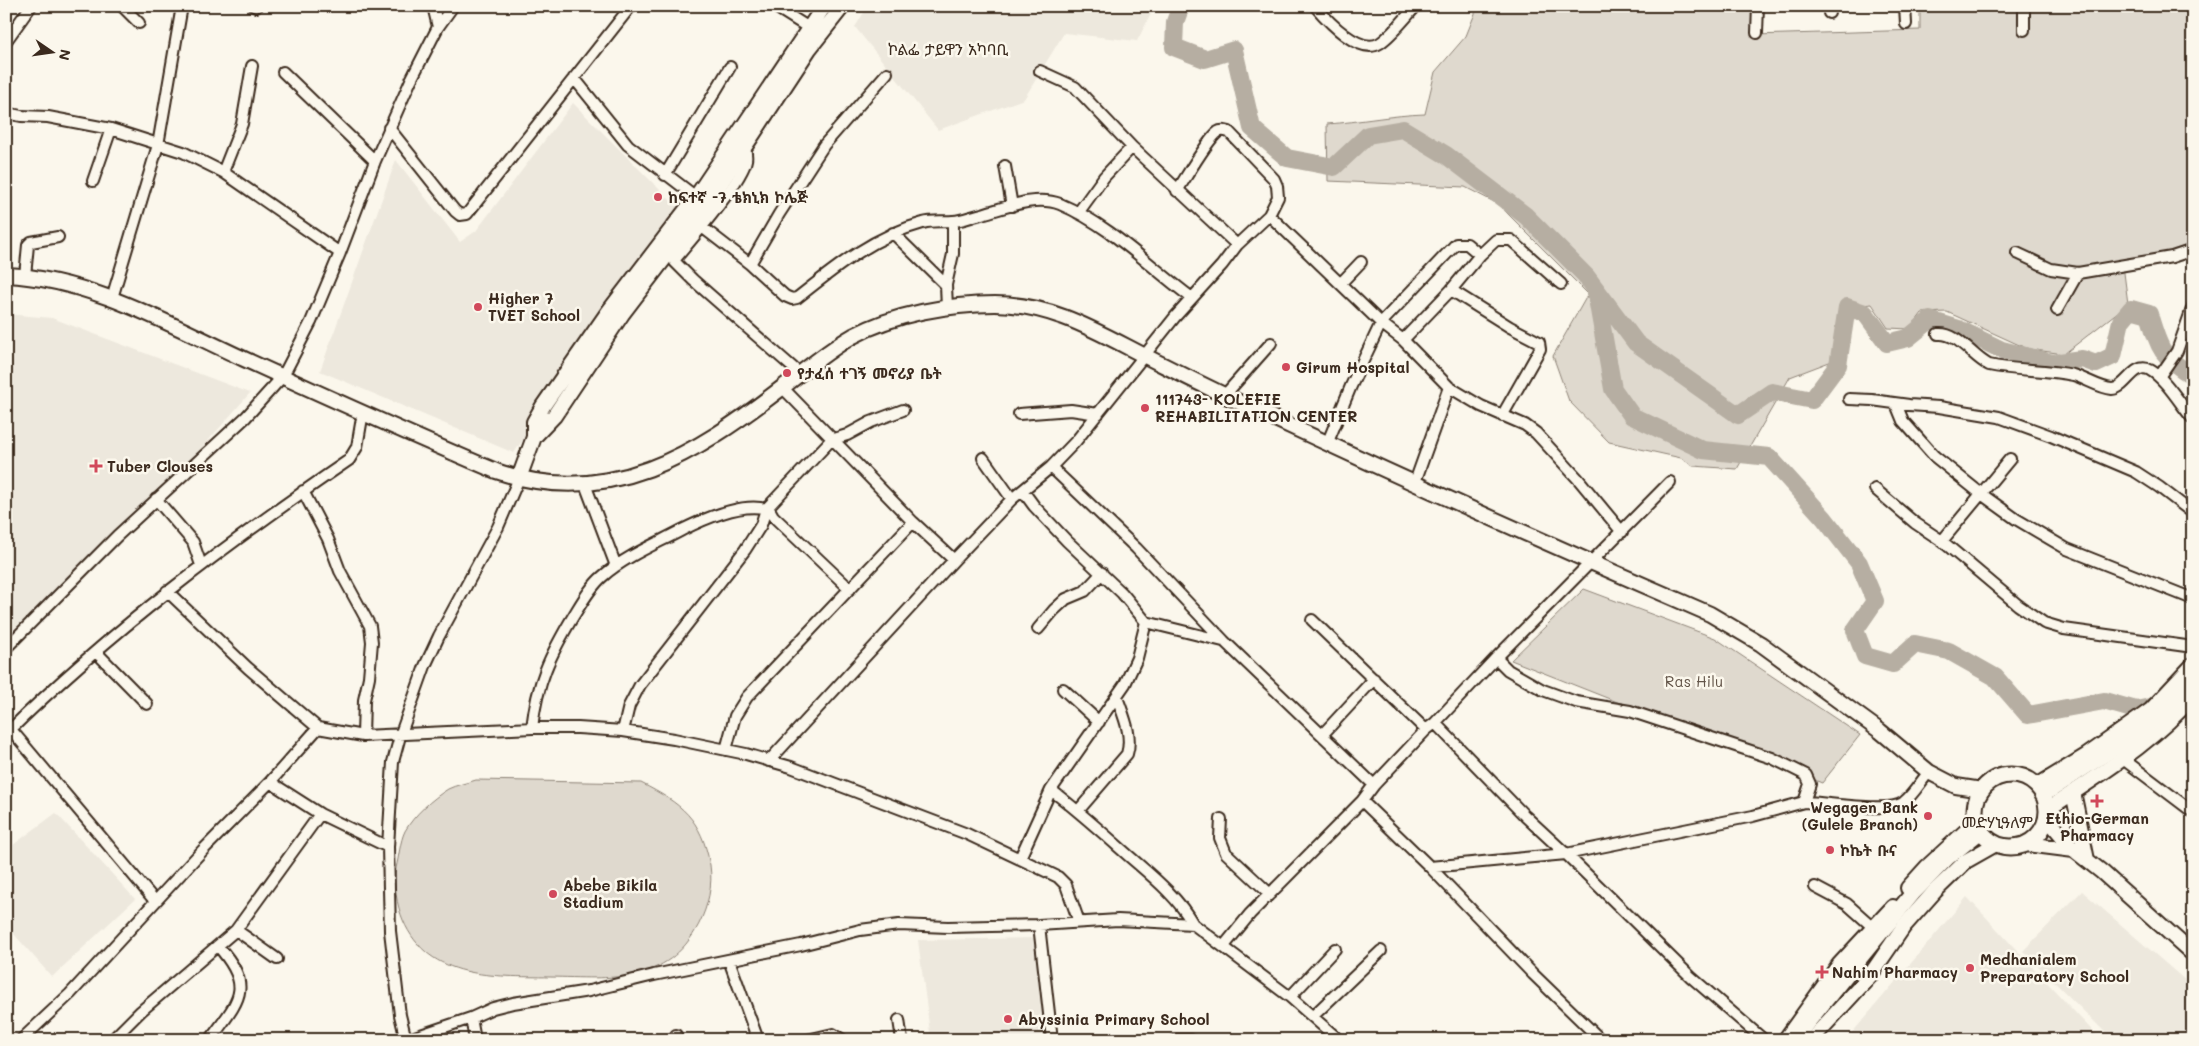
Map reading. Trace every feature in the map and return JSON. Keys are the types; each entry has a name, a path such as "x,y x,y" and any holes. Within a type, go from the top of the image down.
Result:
{"main road":[{"path":"690,224 696,197 824,6"},
{"path":"519,478 534,437 554,416 622,314 745,148 809,49 843,6"},
{"path":"6,275 25,276 71,285 112,298 282,376 496,470 519,478 566,484 602,483 632,475 676,457 701,444 782,388 813,361 864,331 903,318 947,308 993,304 1042,309 1086,326 1224,396 1327,444 1710,614 1738,629 1880,731 1929,772 1956,786 1982,790"},
{"path":"2044,802 2073,792 2124,759 2192,673"},
{"path":"2044,802 2080,775 2134,741 2159,717 2193,696"},
{"path":"2044,802 2043,828 2036,838 2026,844 2014,847 1985,833 1976,811 1977,800 1982,790 1998,778 2008,776 2028,780 2044,802 2074,850 2193,954"},
{"path":"2073,792 2087,860"},
{"path":"1785,1040 1834,971 1927,867 1985,833"},
{"path":"1793,1040 1913,893 1947,858 1985,833"},
{"path":"1800,1040 1936,876 1985,833"},
{"path":"1811,1040 1869,977 1904,926 1935,890 1966,861 1985,833"},
{"path":"2026,844 2074,850"}],"street":[{"path":"6,40 31,6"},
{"path":"122,6 139,23"},
{"path":"112,298 158,145 182,6"},
{"path":"434,6 438,27"},
{"path":"6,648 156,499 246,417 282,376 311,322 389,128 438,27 453,6"},
{"path":"389,128 455,211 464,215 471,211 631,6"},
{"path":"774,6 809,28"},
{"path":"1321,8 1332,25 1352,40 1374,45 1380,43 1416,6"},
{"path":"1757,33 1758,6"},
{"path":"1905,6 1906,24"},
{"path":"2024,6 2024,30"},
{"path":"223,172 242,124 252,66"},
{"path":"665,175 730,67"},
{"path":"1040,71 1075,86 1132,147 1237,245"},
{"path":"283,72 375,161"},
{"path":"750,264 824,144 887,73"},
{"path":"574,78 628,145 696,197"},
{"path":"6,113 21,116 48,117 111,129 183,152 223,172 340,253"},
{"path":"93,181 111,129"},
{"path":"769,761 954,560 1012,500 1052,467 1076,441 1237,245 1269,215 1278,197 1274,179 1230,132 1226,131 1218,131 1177,191"},
{"path":"1078,213 1104,177 1132,147"},
{"path":"1005,166 1012,206"},
{"path":"799,373 675,264 690,224 750,264 786,296 794,298 860,250 893,233 924,222 953,222 1012,206 1048,201 1078,213 1143,258 1192,298"},
{"path":"1269,215 1381,323 1403,340 1449,387 1481,406 1524,425 1536,433 1579,480 1622,532"},
{"path":"947,308 946,285 953,254 953,222"},
{"path":"893,233 946,285"},
{"path":"25,276 28,245 31,242 58,237"},
{"path":"1403,340 1451,290 1480,255 1496,240 1511,240 1560,284"},
{"path":"1327,444 1351,386 1381,323 1456,244 1467,244 1480,255"},
{"path":"2017,253 2051,269 2078,273 2172,256 2193,250"},
{"path":"1341,283 1361,262"},
{"path":"2057,310 2078,273"},
{"path":"1451,290 1510,327 1539,342 1540,349 1502,416"},
{"path":"2159,377 2177,352 2193,306"},
{"path":"1938,334 1952,335 1982,361 2001,368 2022,368 2073,375 2114,389 2131,375 2142,369 2150,369 2159,377 2193,419"},
{"path":"1224,396 1271,343"},
{"path":"1415,482 1449,387"},
{"path":"782,388 831,440 954,560"},
{"path":"1849,400 1884,401 1896,404 1971,411 1999,418 2051,436 2136,472 2193,512"},
{"path":"1896,404 1903,421 1926,448 1980,493 2016,519 2067,548 2193,599"},
{"path":"623,731 629,706 640,685 745,550 760,525 767,508 831,440 847,436 871,422 903,410"},
{"path":"1019,414 1071,410 1098,414"},
{"path":"155,901 8,729 167,591 353,456 357,447 363,412"},
{"path":"983,458 1012,500"},
{"path":"1942,541 2010,458"},
{"path":"1052,467 1136,548 1224,641 1374,785"},
{"path":"519,478 498,527 439,636 425,666 400,736 391,777 388,847 390,931 400,1015 406,1040 471,1018 493,1008 513,1003 589,991 654,974 801,945 860,930 881,927 1039,925 1079,922 1147,921 1193,924"},
{"path":"1224,946 1250,914 1362,801 1374,785 1426,730 1435,723 1496,658 1670,482"},
{"path":"585,484 616,566"},
{"path":"1875,489 1915,523 1942,541 2018,605 2044,623 2064,629 2193,647"},
{"path":"303,491 328,539 340,571 370,626 372,642 369,677 364,700 362,736"},
{"path":"1023,492 1067,541 1122,593 1146,622 1224,641"},
{"path":"156,499 193,542 201,565"},
{"path":"532,728 538,688 558,642 588,593 602,576 616,566 710,516 752,507 767,508 773,516 850,589"},
{"path":"726,750 731,726 742,704 913,522"},
{"path":"1038,629 1066,599 1085,591 1102,573"},
{"path":"167,591 248,668 318,728 362,736 400,736 532,728 623,731 726,750 769,761 967,834 1020,858 1063,881 1079,922"},
{"path":"1312,620 1426,730"},
{"path":"1020,858 1051,790 1117,697 1132,672 1146,622"},
{"path":"96,652 147,704"},
{"path":"1496,658 1508,670 1526,681 1560,697 1576,702 1630,711 1772,758 1806,775 1809,779 1810,784 1804,802"},
{"path":"1322,735 1374,679"},
{"path":"1063,688 1099,722"},
{"path":"1078,811 1128,754 1129,734 1117,697"},
{"path":"1435,723 1525,816 1691,977 1764,1040"},
{"path":"21,1040 70,994 155,901 270,782 318,728"},
{"path":"2124,759 2193,812"},
{"path":"1430,867 1566,854 1753,816 1804,802 1824,802 1876,808 1892,807 1903,803 1929,772"},
{"path":"270,782 320,814 388,847"},
{"path":"1051,790 1078,811 1161,884 1187,913 1193,924 1290,996 1339,1040"},
{"path":"1362,801 1430,867 1533,974 1602,1040"},
{"path":"112,1040 141,1011 236,930 320,814"},
{"path":"1221,819 1220,838 1226,853 1270,894"},
{"path":"1814,887 1847,904 1874,928"},
{"path":"1039,925 1052,1040"},
{"path":"236,930 277,959"},
{"path":"210,1040 231,1010 240,990 239,975 218,946"},
{"path":"1290,996 1335,950"},
{"path":"1313,1016 1381,951"},
{"path":"729,960 758,1040"},
{"path":"471,1018 475,1040"},
{"path":"899,1020 902,1040"},
{"path":"807,1040 833,1034 843,1040"},
{"path":"1176,1040 1191,1040"}],"shaded area":[{"path":"868,6 1155,6 1137,41 1064,33 1024,99 938,130 855,27"},
{"name":"Higher 7 TVET School","path":"573,103 678,208 514,453 320,371 396,160 460,242 476,231"},
{"name":"Tuber Clouses","path":"6,314 52,318 250,393 122,539 6,635"},
{"path":"56,813 135,899 52,977 6,925 6,837 13,845"},
{"path":"2082,891 2193,987 2193,1040 2113,1040 2023,951"},
{"name":"Medhanialem Preparatory School","path":"1967,897 2101,1040 1846,1040"},
{"path":"1034,938 1040,995 1044,995 1049,1040 931,1040 918,940"}],"green space":[{"path":"1478,6 1751,6 1754,35 1920,30 1920,6 2193,6 2193,246 2123,265 2128,304 2064,354 2028,349 1947,312 1922,313 1910,329 1888,328 1872,304 1842,307 1832,361 1790,377 1737,469 1693,466 1681,458 1609,442 1569,401 1553,356 1588,294 1498,204 1465,187 1328,181 1327,124 1425,114 1435,72 1466,36"},
{"name":"Ras Hilu","path":"1584,589 1715,638 1860,735 1822,783 1511,660"},
{"name":"Abebe Bikila Stadium","path":"476,780 641,783 668,798 688,814 695,824 706,849 711,873 709,895 705,910 699,924 686,944 671,959 654,968 635,974 594,978 486,975 446,965 429,954 414,940 403,920 397,901 395,874 402,839 413,819 436,798 448,789"}],"waterway":[{"path":"1181,6 1175,22 1174,47 1205,59 1234,50 1252,128 1287,158 1334,167 1368,135 1403,129 1446,155 1526,216 1586,276 1636,343 1738,415 1772,392 1812,400 1838,365 1847,307 1865,313 1887,343 1908,338 1930,320 1959,329 2002,350 2052,363 2082,359 2096,364 2113,356 2121,321 2131,309 2149,314 2163,351 2174,363 2193,376"},
{"path":"1596,293 1613,389 1632,416 1703,450 1769,457 1824,518 1859,563 1875,601 1855,630 1865,656 1893,664 1915,644 1949,651 1995,677 2028,715 2104,701 2136,710 2175,702 2193,712"}],"place":[{"name":"ከፍተኛ -7 ቴክኒክ ኮሌጅ","path":"658,197"},
{"name":"Higher 7 TVET School","path":"478,307"},
{"name":"Girum Hospital","path":"1286,367"},
{"name":"የታፈሰ ተገኝ መኖሪያ ቤት","path":"787,373"},
{"name":"111743- KOLEFIE REHABILITATION CENTER","path":"1145,408"},
{"name":"Tuber Clouses","path":"96,466"},
{"name":"Ethio-German Pharmacy","path":"2097,801"},
{"name":"Wegagen Bank (Gulele Branch)","path":"1928,816"},
{"name":"ኮኬት ቡና","path":"1830,850"},
{"name":"Abebe Bikila Stadium","path":"553,894"},
{"name":"Medhanialem Preparatory School","path":"1970,968"},
{"name":"Nahim Pharmacy","path":"1822,972"},
{"name":"Abyssinia Primary School","path":"1008,1019"}],"district":[{"name":"ኮልፌ ታይዋን አካባቢ","path":"948,48"},
{"name":"መድሃኒዓለም","path":"1997,821"}]}
